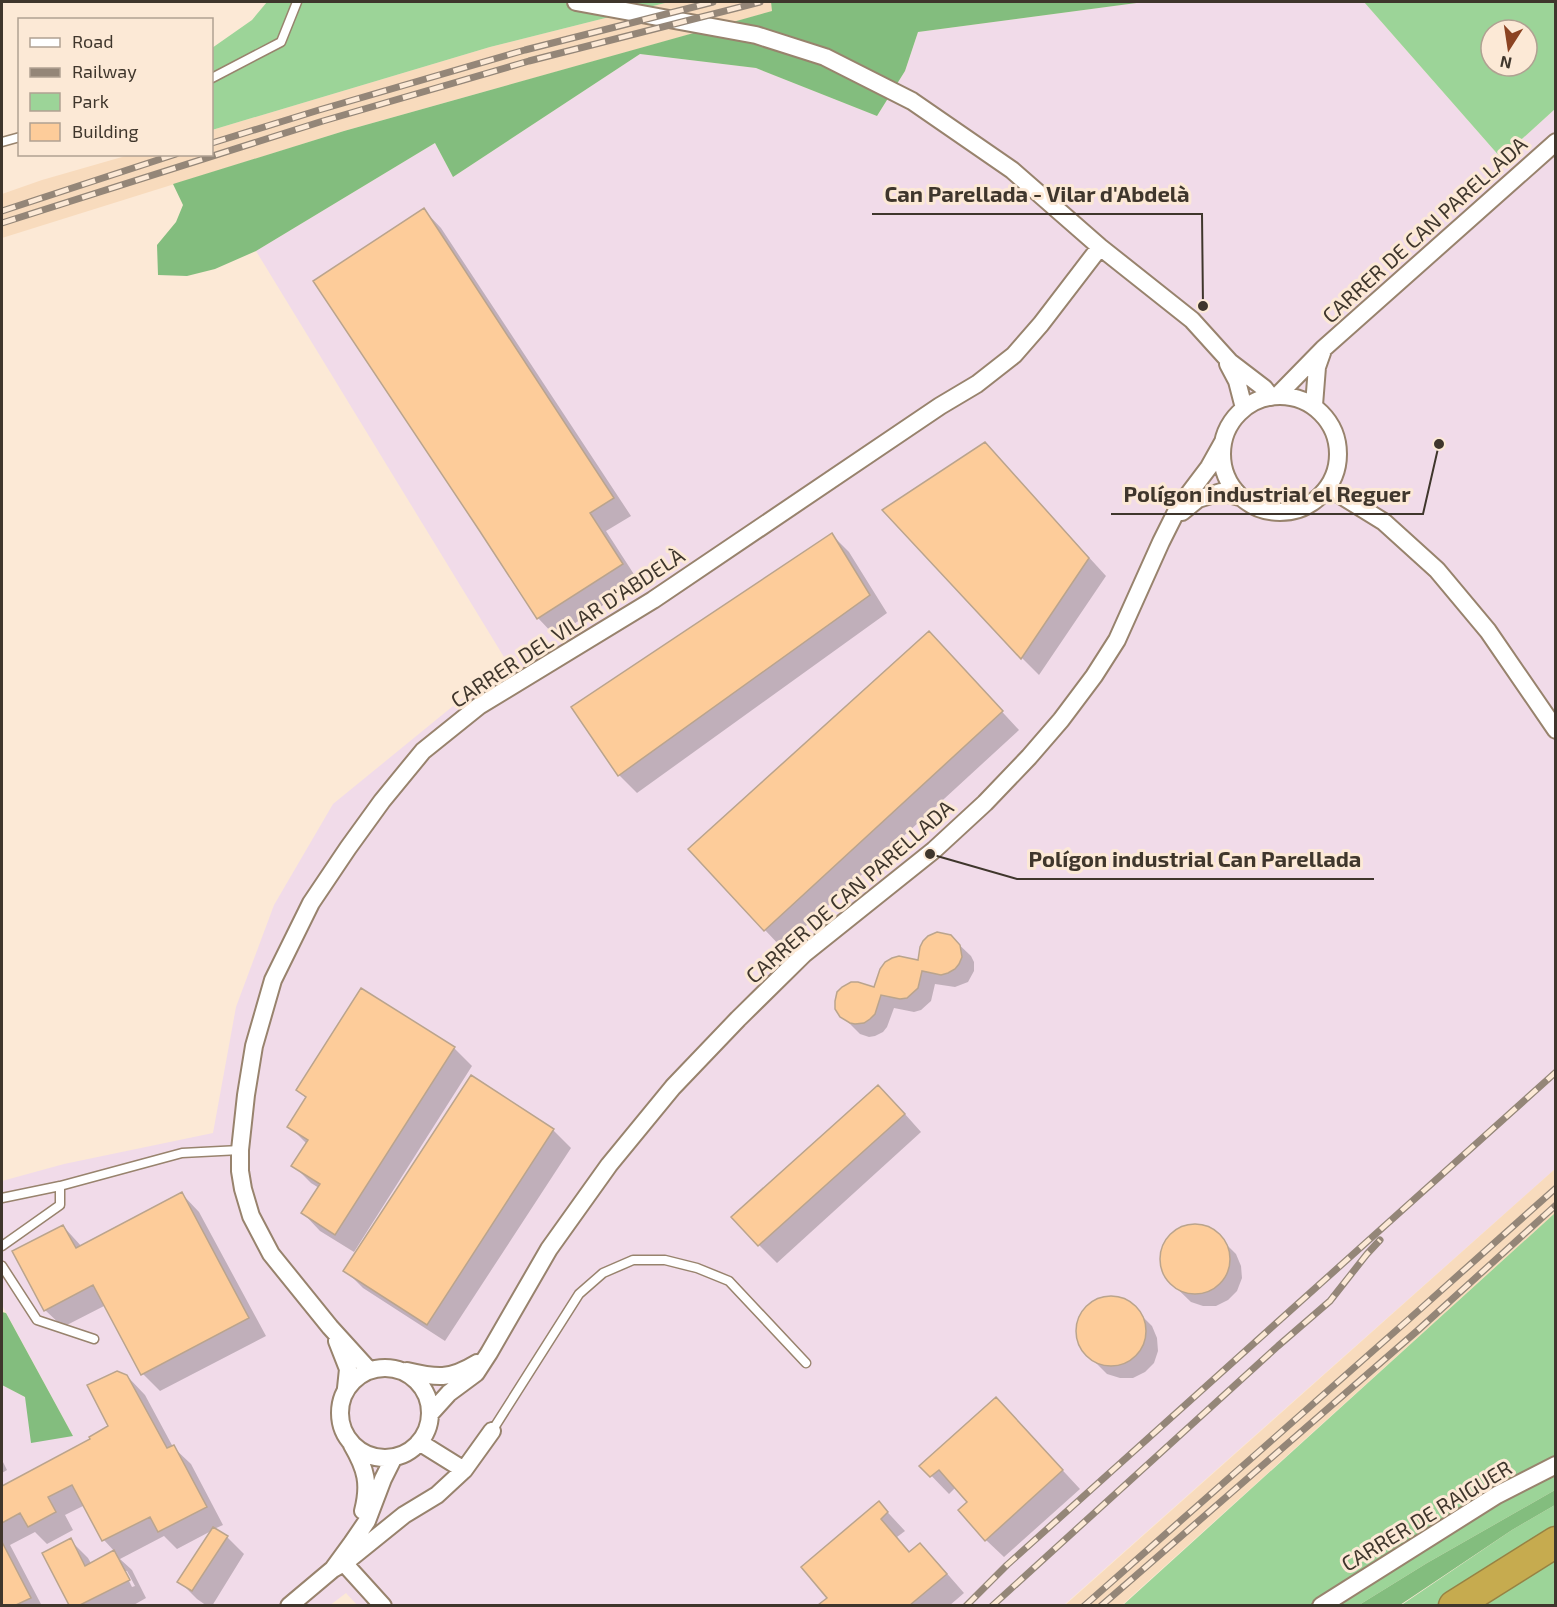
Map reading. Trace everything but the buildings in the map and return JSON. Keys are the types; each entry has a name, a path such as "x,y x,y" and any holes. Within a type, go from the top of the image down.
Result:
{"highway":[{"path":"1454,1605 1556,1542"}],"street":[{"path":"576,2 756,35 825,57 912,101 1012,170 1100,247 1192,320 1230,362 1274,396"},
{"name":"CARRER DE CAN PARELLADA","path":"1274,396 1323,349 1556,142"},
{"name":"CARRER DEL VILAR D'ABDELÀ","path":"369,1370 330,1327 271,1254 251,1216 240,1171 246,1095 254,1046 273,980 311,903 382,801 423,751 479,706 653,600 930,412 977,384 1014,355 1041,324 1100,247"},
{"path":"1218,348 1237,381 1244,408"},
{"name":"CARRER DE CAN PARELLADA","path":"1314,405 1317,367 1323,349"},
{"path":"1274,396 1297,398 1314,405 1327,418 1336,434 1340,453 1337,471 1329,488 1315,502 1297,510 1276,513 1257,508 1240,497 1228,481 1222,462 1223,442 1230,423 1244,408 1260,399 1274,396"},
{"name":"CARRER DE CAN PARELLADA","path":"430,1414 449,1393 476,1372 549,1249 609,1165 673,1087 804,954 934,850 976,811 1029,757 1061,720 1094,676 1117,640 1178,508 1209,467 1223,442"},
{"path":"1329,488 1384,522 1437,570 1488,631 1556,730"},
{"name":"CARRER DE CAN PARELLADA","path":"1161,542 1181,512 1198,500 1221,492 1240,497"},
{"name":"CARRER DEL VILAR D'ABDELÀ","path":"330,1327 348,1369 346,1388"},
{"name":"CARRER DE CAN PARELLADA","path":"398,1370 425,1376 446,1377 465,1370 489,1353"},
{"path":"352,1444 364,1453 379,1457 394,1457 408,1452 419,1442 427,1429 430,1414 428,1400 422,1386 411,1376 383,1367 369,1370 356,1377 346,1388 340,1402 339,1417 344,1432 360,1459 366,1477 366,1499 352,1543"},
{"path":"289,1605 404,1515 438,1495 464,1470 492,1431"},
{"path":"419,1442 464,1470"},
{"path":"338,1566 367,1521 394,1457"},
{"name":"CARRER DE RAIGUER","path":"1321,1605 1497,1495 1556,1465"},
{"path":"338,1566 383,1605"}],"lane":[{"path":"213,77 281,42 297,2"},
{"path":"2,142 18,137"},
{"path":"2,1198 60,1186 182,1153 240,1150"},
{"path":"2,1246 60,1205 60,1186"},
{"path":"492,1431 579,1294 603,1273 633,1260 665,1260 697,1268 729,1281 806,1363"},
{"path":"2,1266 37,1320 94,1339"}],"shaded area":[{"path":"669,2 771,2 773,11 344,131 2,238 2,194 126,156 213,156 213,130 490,47"},
{"path":"1144,2 1364,2 1501,158 1555,109 1555,1169 1064,1605 358,1606 346,1593 329,1606 2,1605 2,1385 25,1397 73,1436 2,1305 2,1181 64,1164 213,1133 236,1007 274,905 333,804 507,662 256,251 435,143 453,177 640,54 756,68 877,116 905,71 918,32"},
{"path":"1555,1169 1555,1213 1122,1605 1064,1606"}],"green space":[{"path":"267,2 669,2 490,47 213,130 213,47 252,20"},
{"path":"771,2 1144,2 918,32 905,71 877,116 756,68 640,54 453,177 435,143 256,251 215,269 187,276 158,275 157,245 176,222 183,205 173,184 344,131 772,11"},
{"path":"1364,2 1555,2 1555,109 1501,158"},
{"path":"1555,1213 1555,1490 1427,1563 1359,1605 1122,1606"},
{"path":"2,1312 6,1313 73,1436 31,1443 25,1397 2,1385"},
{"path":"1555,1490 1555,1505 1512,1530 1400,1605 1359,1605 1427,1563"},
{"path":"1555,1505 1555,1605 1400,1606 1512,1530"}],"railway":[{"path":"213,143 525,50 713,2"},
{"path":"213,156 323,121 529,61 760,2"},
{"path":"2,211 170,156"},
{"path":"2,223 213,156"},
{"path":"966,1606 1007,1565 1556,1072"},
{"path":"1084,1606 1556,1188"},
{"path":"1101,1606 1417,1331 1556,1205"},
{"path":"992,1606 1330,1301 1380,1240"}],"place":[{"name":"Can Parellada - Vilar d'Abdelà","path":"1203,306"},
{"name":"Polígon industrial el Reguer","path":"1439,444"},
{"name":"Polígon industrial Can Parellada","path":"930,854"}]}
